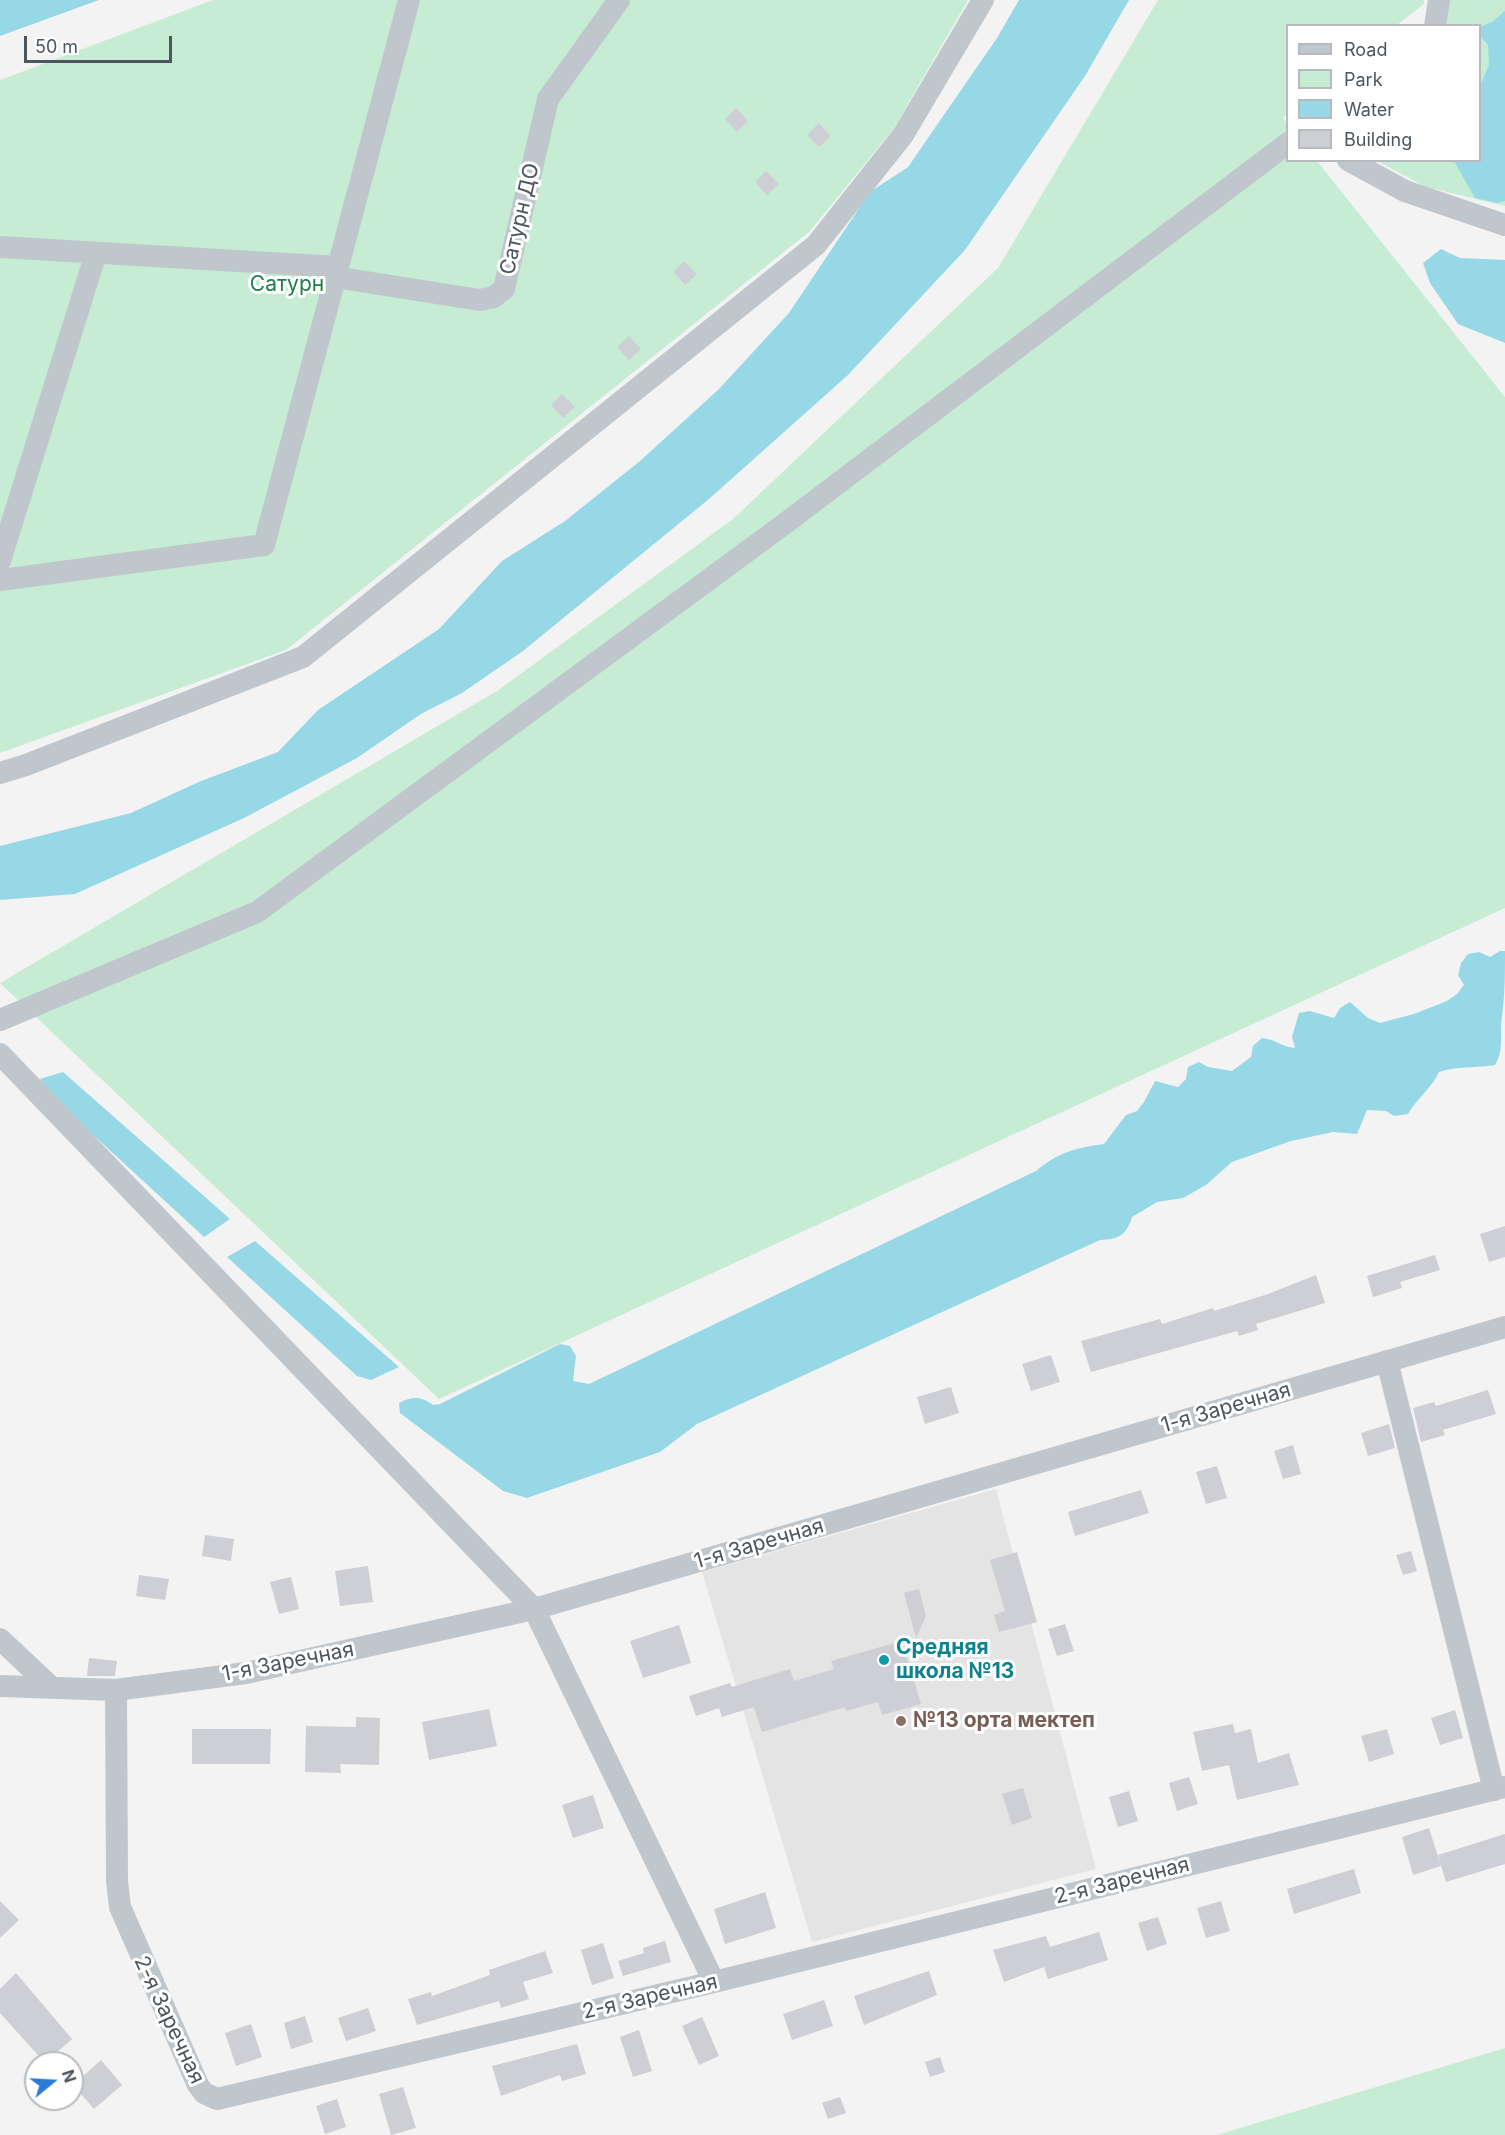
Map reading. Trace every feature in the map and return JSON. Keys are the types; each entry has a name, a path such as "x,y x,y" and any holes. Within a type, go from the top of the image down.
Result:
{"street":[{"path":"0,580 264,545 409,0"},
{"name":"Сатурн ДО","path":"337,271 347,279 480,300 494,297 504,289 548,99 619,0"},
{"path":"0,772 26,765 303,657 816,245 903,135 983,0"},
{"path":"1435,24 1439,0"},
{"path":"0,1020 257,912 783,525 1286,144"},
{"path":"1352,162 1406,190 1505,225"},
{"path":"0,247 337,271"},
{"path":"0,561 96,253"},
{"path":"0,1054 534,1609 714,1982"},
{"name":"1-я Заречная","path":"0,1686 116,1690 246,1673 534,1609 1505,1327"},
{"path":"1387,1361 1500,1788"},
{"path":"0,1639 50,1686"},
{"name":"2-я Заречная","path":"116,1690 117,1881 120,1907 198,2085 210,2097 227,2097 714,1982 1500,1788"}],"shaded area":[{"name":"№13 орта мектеп","path":"996,1489 1096,1869 812,1942 702,1572"}],"green space":[{"name":"Сатурн","path":"213,0 968,0 894,128 810,231 286,650 0,753 0,80"},
{"path":"1158,0 1424,0 1424,4 1398,24 1286,24 1286,115 1283,118 1286,122 1286,162 1318,162 1505,397 1505,908 439,1399 0,983 497,691 733,519 998,268"},
{"path":"1446,0 1505,0 1505,206 1426,187 1379,162 1481,162 1481,24 1445,24"},
{"path":"1505,2048 1505,2135 1217,2135"}],"water":[{"path":"0,0 99,0 0,36"},
{"path":"1019,0 1129,0 1085,76 965,250 848,375 709,499 523,651 462,693 421,714 357,758 244,818 75,894 0,900 0,846 131,813 201,781 278,752 318,710 439,629 502,561 565,521 640,461 719,389 789,313 870,192 908,167 997,38"},
{"path":"1505,11 1505,201 1497,203 1475,198 1455,162 1481,162 1481,84 1489,65 1488,45 1481,37 1481,27 1492,22"},
{"path":"1441,249 1460,258 1505,260 1505,343 1458,324 1430,283 1423,263"},
{"path":"1500,951 1505,951 1505,984 1501,1047 1495,1065 1439,1072 1408,1114 1394,1116 1386,1111 1367,1110 1357,1134 1333,1132 1291,1141 1232,1162 1206,1185 1183,1198 1157,1202 1132,1217 1121,1235 1112,1239 1100,1240 697,1424 660,1452 527,1498 503,1491 400,1413 399,1403 417,1398 433,1405 440,1404 560,1344 570,1346 576,1356 573,1381 589,1384 1036,1171 1060,1155 1076,1149 1104,1144 1126,1115 1137,1111 1155,1081 1178,1087 1186,1079 1188,1067 1199,1062 1208,1067 1232,1071 1251,1057 1253,1046 1262,1038 1295,1048 1292,1037 1299,1013 1310,1011 1334,1018 1340,1008 1350,1002 1368,1018 1380,1023 1414,1014 1447,1001 1457,994 1464,985 1458,975 1461,963 1468,954 1479,952 1490,957"},
{"path":"63,1072 230,1219 204,1237 53,1098 40,1079"},
{"path":"255,1241 399,1367 371,1380 357,1376 227,1257"}],"building":[{"path":"736,108 748,121 737,132 725,119"},
{"path":"819,123 831,136 819,147 807,135"},
{"path":"766,171 779,184 767,195 755,182"},
{"path":"684,261 697,274 685,285 673,272"},
{"path":"629,336 641,349 629,360 617,347"},
{"path":"562,394 575,407 563,418 551,405"},
{"path":"1505,1226 1505,1257 1489,1262 1480,1234"},
{"path":"1435,1255 1440,1270 1400,1282 1402,1288 1373,1297 1367,1276"},
{"path":"1316,1275 1325,1303 1256,1324 1258,1330 1239,1336 1237,1331 1091,1372 1081,1341 1160,1319 1162,1324 1213,1308 1214,1311 1268,1294"},
{"path":"1051,1355 1060,1382 1031,1391 1022,1364"},
{"path":"951,1387 959,1413 925,1424 917,1397"},
{"path":"1488,1390 1496,1414 1443,1430 1445,1435 1421,1442 1413,1408 1434,1402 1436,1406"},
{"path":"1389,1424 1395,1448 1368,1456 1361,1433"},
{"path":"1293,1445 1301,1474 1283,1479 1274,1451"},
{"path":"1217,1466 1227,1498 1206,1504 1196,1472"},
{"path":"1141,1490 1149,1513 1075,1536 1068,1512"},
{"path":"205,1535 234,1539 231,1561 202,1556"},
{"path":"1411,1551 1417,1571 1403,1575 1396,1555"},
{"path":"1017,1552 1037,1622 999,1632 994,1615 1005,1611 990,1560"},
{"path":"368,1566 373,1602 340,1606 335,1571"},
{"path":"139,1575 169,1579 165,1600 136,1596"},
{"path":"291,1577 299,1609 279,1614 270,1582"},
{"path":"919,1589 926,1616 916,1638 904,1593"},
{"path":"1065,1624 1074,1651 1057,1656 1048,1629"},
{"path":"679,1625 691,1663 643,1678 630,1641"},
{"name":"Средняя школа №13","path":"902,1641 921,1704 882,1715 878,1702 846,1711 845,1707 762,1732 754,1707 722,1717 719,1708 696,1716 689,1696 730,1683 732,1687 790,1669 794,1681 834,1669 831,1661"},
{"path":"89,1658 117,1661 115,1676 87,1676"},
{"path":"489,1709 497,1746 429,1760 422,1722"},
{"path":"1455,1710 1463,1738 1440,1745 1431,1718"},
{"path":"356,1717 380,1718 379,1765 340,1764 341,1773 305,1772 306,1726 356,1727"},
{"path":"1233,1724 1235,1733 1251,1729 1258,1763 1289,1753 1299,1785 1237,1800 1229,1765 1202,1771 1193,1732"},
{"path":"192,1729 271,1729 270,1764 192,1764"},
{"path":"1387,1729 1394,1754 1369,1762 1361,1736"},
{"path":"1189,1777 1198,1804 1177,1811 1169,1783"},
{"path":"1023,1788 1032,1818 1012,1825 1002,1794"},
{"path":"1129,1791 1138,1821 1118,1827 1109,1797"},
{"path":"593,1795 604,1828 573,1838 562,1805"},
{"path":"1429,1828 1441,1866 1413,1875 1402,1837"},
{"path":"1505,1834 1505,1864 1446,1882 1438,1855"},
{"path":"1354,1869 1361,1893 1294,1914 1287,1889"},
{"path":"765,1892 776,1928 725,1944 714,1909"},
{"path":"0,1901 19,1920 0,1938"},
{"path":"1221,1901 1230,1931 1206,1938 1197,1908"},
{"path":"1158,1917 1167,1944 1147,1951 1138,1923"},
{"path":"1099,1932 1108,1960 1048,1979 1044,1967 1004,1982 993,1950 1046,1936 1050,1947"},
{"path":"665,1941 671,1962 623,1976 618,1961 644,1953 643,1948"},
{"path":"603,1943 614,1978 592,1985 581,1950"},
{"path":"545,1951 553,1973 523,1982 529,1999 501,2008 499,2001 417,2025 408,1999 431,1992 432,1996 490,1975 489,1970"},
{"path":"929,1971 937,1995 864,2025 854,1996"},
{"path":"16,1973 72,2039 58,2051 34,2051 0,2013 0,1989"},
{"path":"824,2000 833,2026 792,2040 783,2014"},
{"path":"368,2008 376,2031 346,2041 338,2018"},
{"path":"305,2016 313,2042 291,2049 284,2023"},
{"path":"702,2017 719,2056 699,2065 682,2026"},
{"path":"251,2024 262,2057 236,2066 225,2033"},
{"path":"639,2030 652,2071 633,2077 620,2037"},
{"path":"577,2044 586,2074 562,2081 560,2075 501,2096 492,2066"},
{"path":"940,2057 945,2072 930,2077 925,2062"},
{"path":"101,2060 122,2085 94,2109 84,2098 84,2075"},
{"path":"403,2087 416,2128 391,2135 379,2094"},
{"path":"840,2097 846,2113 828,2119 822,2103"},
{"path":"337,2099 346,2127 325,2134 316,2106"}],"place":[{"name":"Средняя школа №13","path":"884,1660"},
{"name":"№13 орта мектеп","path":"901,1721"}]}
